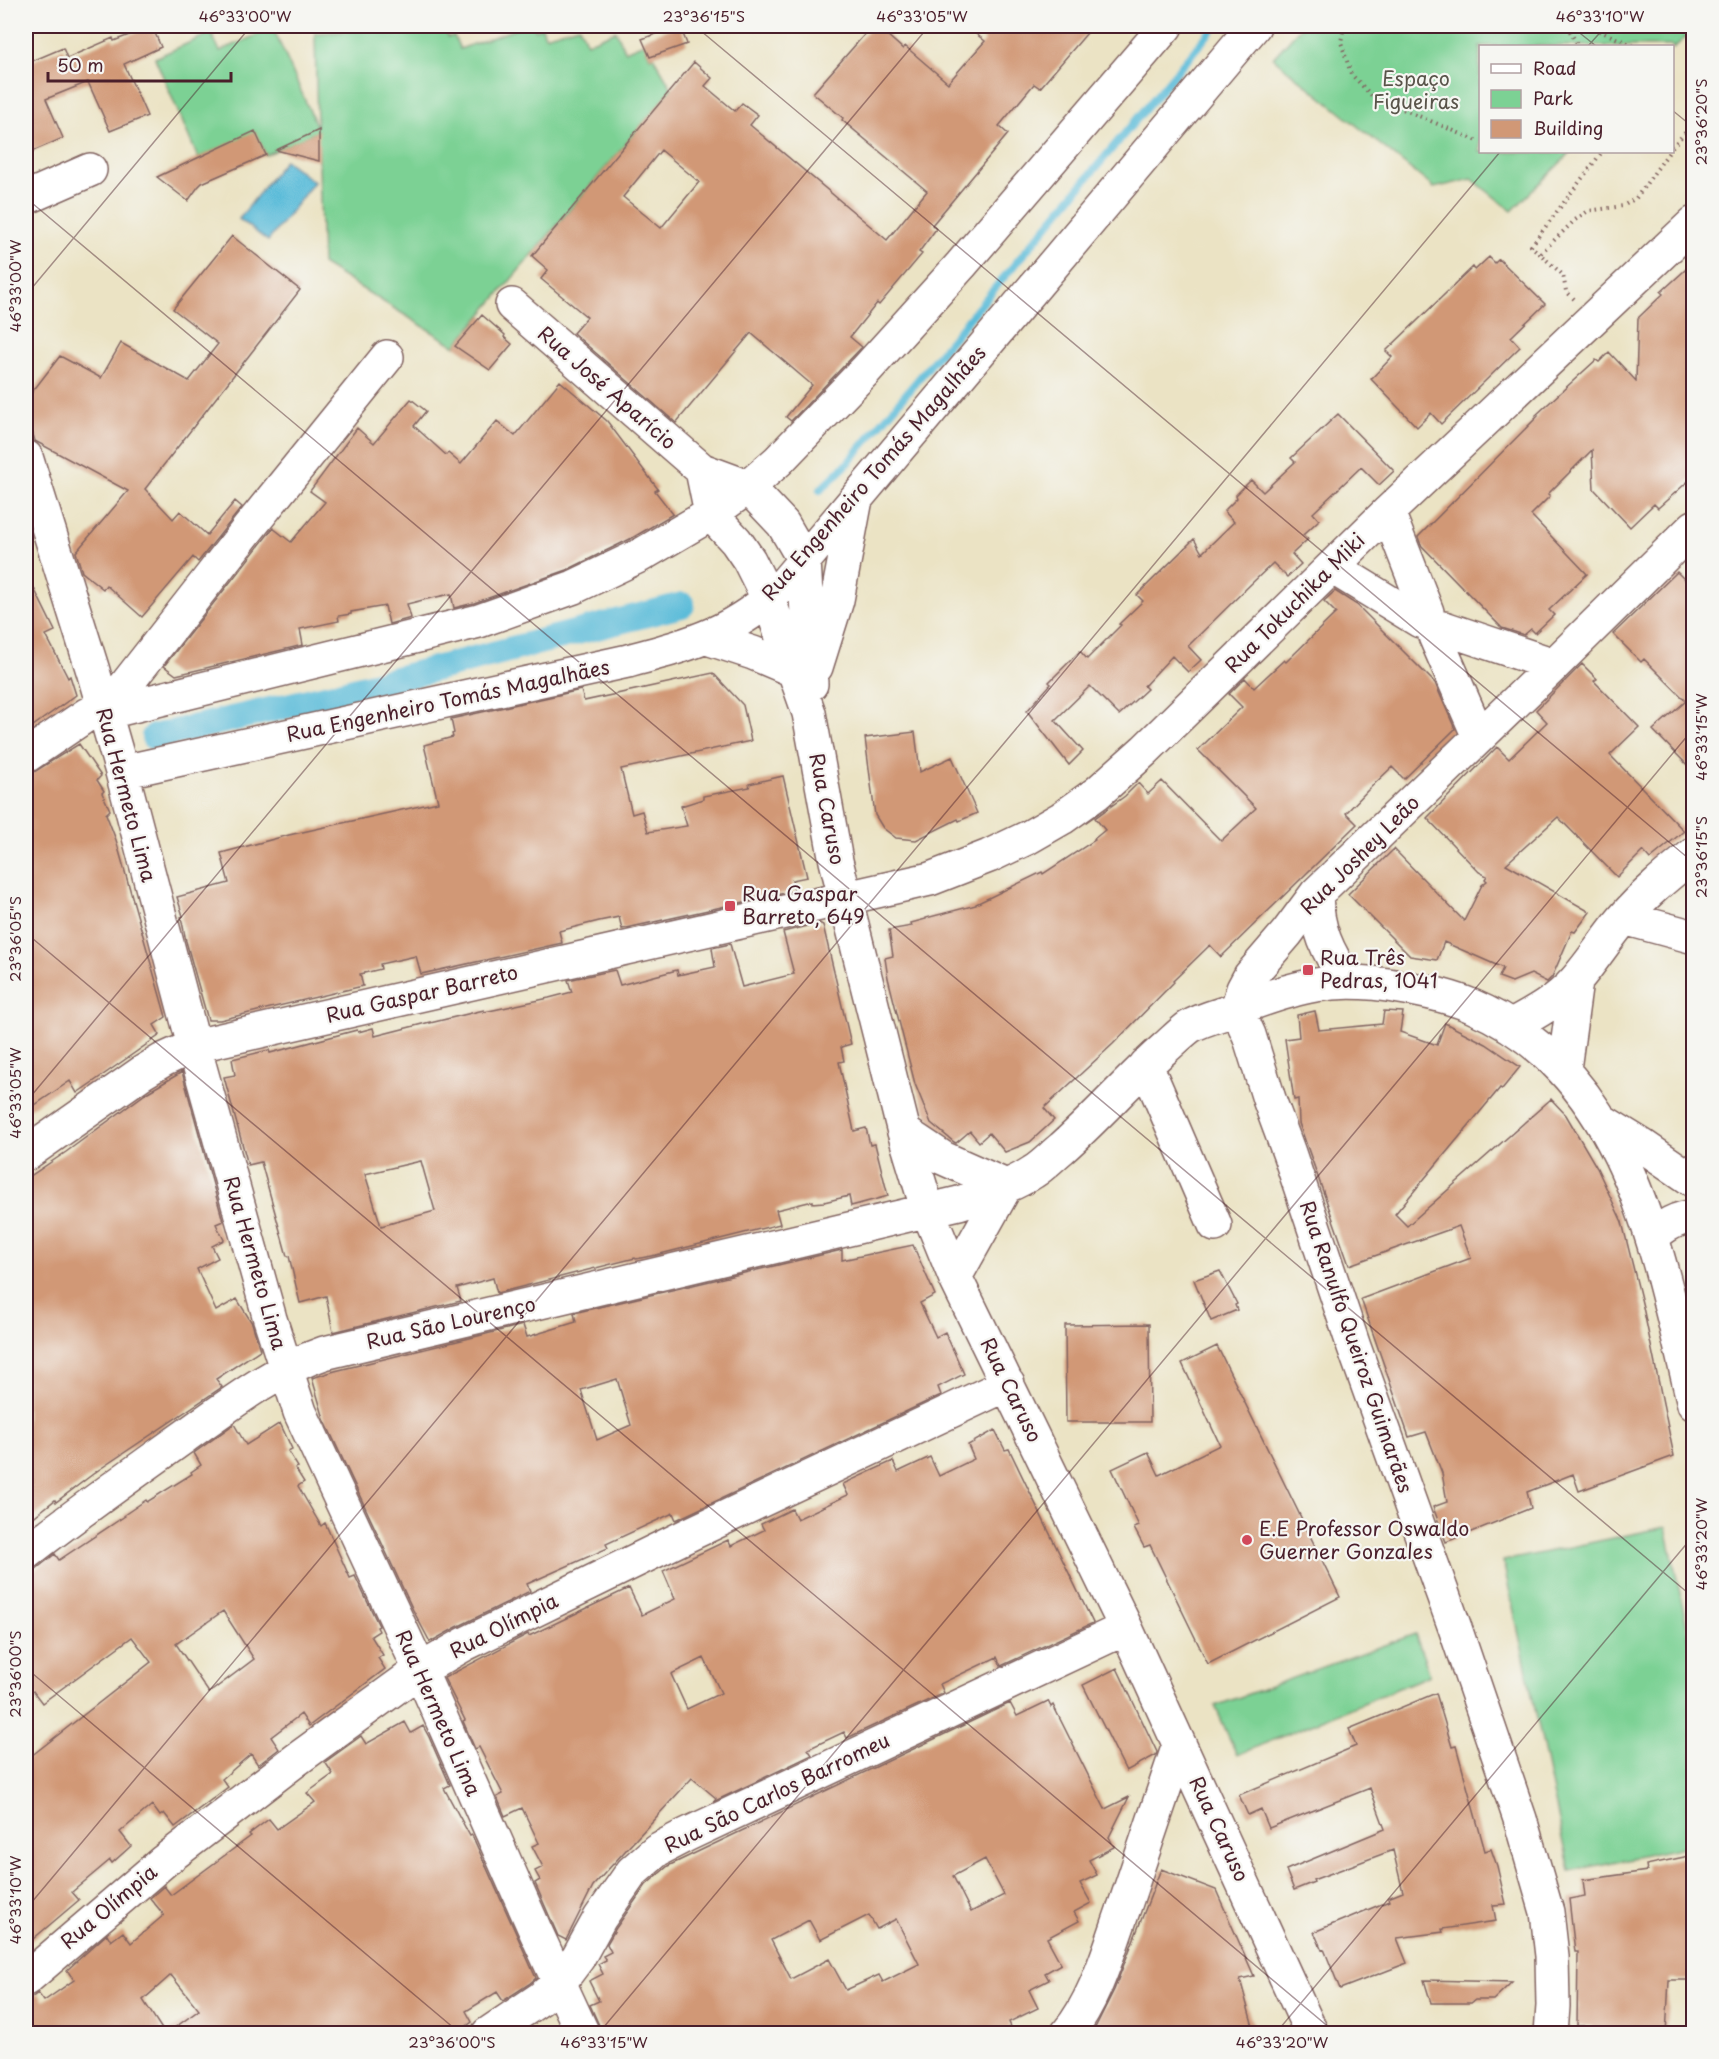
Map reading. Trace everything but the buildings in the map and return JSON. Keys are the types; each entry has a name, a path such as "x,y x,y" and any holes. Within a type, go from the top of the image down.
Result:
{"street":[{"path":"26,756 88,714 104,713 479,621 574,587 718,521 754,492 778,461 937,292 1166,26"},
{"name":"Rua Engenheiro Tomás Magalhães","path":"122,772 628,661 707,638 738,622 764,589 857,496 1254,26"},
{"path":"26,198 90,171"},
{"name":"Rua Tokuchika Miki","path":"845,900 930,879 989,856 1062,818 1097,793 1145,750 1388,512 1694,223"},
{"name":"Rua José Aparício","path":"512,305 702,470 754,492"},
{"path":"104,713 387,357"},
{"name":"Rua Hermeto Lima","path":"26,457 122,772 194,1046 285,1370 300,1412 327,1474 420,1670 583,2034"},
{"path":"702,470 718,521"},
{"path":"754,492 783,524 801,553"},
{"path":"707,638 753,652 802,675 832,620 857,496"},
{"path":"1388,512 1479,737"},
{"name":"Rua Caruso","path":"718,521 749,560 802,675"},
{"name":"Rua Joshey Leão","path":"1237,1009 1250,976 1287,933 1316,894 1694,527"},
{"name":"Rua Caruso","path":"801,553 802,675 827,817 845,900 904,1132 928,1211 955,1277 1126,1628 1312,2034"},
{"path":"1332,567 1432,624 1554,665"},
{"path":"1512,1026 1542,1009 1576,981 1624,918 1659,883 1694,854"},
{"path":"1316,894 1316,914 1321,933 1347,980"},
{"name":"Rua Gaspar Barreto","path":"26,1154 143,1072 194,1046 845,900"},
{"path":"1624,918 1694,937"},
{"path":"928,1211 959,1203 1006,1186 1033,1172 1092,1122 1146,1065 1190,1027 1284,991 1311,984 1347,980 1433,992 1472,1005 1512,1026 1564,1069 1604,1122 1635,1189 1652,1237 1694,1404"},
{"path":"1564,1069 1576,981"},
{"name":"Rua Ranulfo Queiroz Guimarães","path":"1237,1009 1249,1035 1354,1347 1455,1628 1520,1819 1547,1912 1552,1956 1551,2034"},
{"path":"1146,1065 1215,1225"},
{"path":"1604,1122 1694,1181"},
{"path":"904,1132 943,1158 1006,1186"},
{"path":"955,1277 1006,1186"},
{"name":"Rua São Lourenço","path":"26,1553 82,1509 248,1392 285,1370 324,1353 928,1211"},
{"path":"1652,1237 1668,1224 1687,1217 1694,1217"},
{"name":"Rua Olímpia","path":"26,1979 164,1861 296,1760 420,1670 465,1644 690,1534 1008,1384"},
{"name":"Rua São Carlos Barromeu","path":"488,2034 540,1999 560,1982 578,1958 600,1918 626,1880 657,1850 1126,1628"},
{"path":"1067,2034 1098,1978 1179,1745"}],"path":[{"path":"1344,26 1341,42 1351,74 1372,96 1479,142"},
{"path":"1567,26 1577,45"},
{"path":"1588,26 1633,45"},
{"path":"1674,145 1694,123"},
{"path":"1592,318 1566,291 1563,274 1531,246 1601,153"},
{"path":"1540,254 1575,220 1588,211 1623,206 1636,198 1668,153"}],"green space":[{"path":"444,26 448,37 454,36 460,49 524,26 534,26 535,30 542,27 545,36 579,26 587,43 616,31 625,51 644,43 650,57 653,56 672,89 455,346 322,264 318,131 266,155 255,132 198,158 155,58 211,33 220,51 273,28 317,127 315,33"},
{"name":"Espaço Figueiras","path":"1302,26 1693,26 1694,29 1674,48 1674,45 1479,45 1479,153 1570,153 1512,211 1472,179 1434,188 1273,58"},
{"path":"1666,1527 1693,1655 1693,1845 1570,1871 1503,1561"},
{"path":"1415,1634 1430,1675 1237,1755 1215,1706"}],"water":[{"path":"285,160 314,182 268,241 239,219"}],"waterway":[{"path":"820,490 847,464 1215,26"},
{"path":"154,737 334,695 682,605"}],"place":[{"name":"Rua Gaspar Barreto, 649","path":"730,906"},
{"name":"Rua Três Pedras, 1041","path":"1308,970"},
{"name":"E.E Professor Oswaldo Guerner Gonzales","path":"1247,1540"}]}
